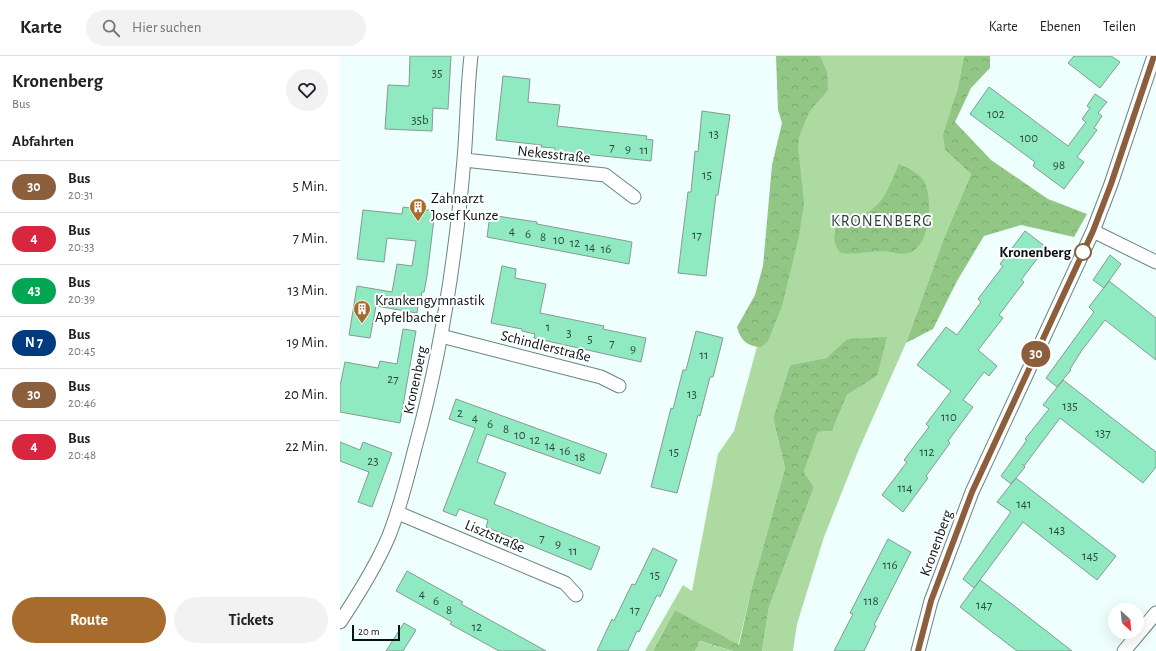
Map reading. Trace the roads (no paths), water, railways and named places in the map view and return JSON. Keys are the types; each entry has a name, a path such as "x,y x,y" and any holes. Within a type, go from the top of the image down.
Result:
{"street":[{"name":"Kronenberg","path":"340,622 363,587 387,540 398,513 422,424 441,336 454,249 464,160 471,56"},
{"name":"Kronenberg","path":"918,651 931,601 972,492 1093,231 1111,184 1154,56"},
{"name":"Nekesstraße","path":"464,160 605,175 634,198"},
{"path":"1093,231 1156,262"},
{"name":"Schindlerstraße","path":"441,336 601,377 619,386"},
{"name":"Lisztstraße","path":"398,513 565,583 576,595"},
{"path":"1124,651 1156,613"}],"place":[{"name":"Zahnarzt Josef Kunze","path":"418,222"},
{"name":"Kronenberg","path":"1083,252"},
{"name":"Krankengymnastik Apfelbacher","path":"362,324"}],"district":[{"name":"KRONENBERG","path":"882,220"}]}
